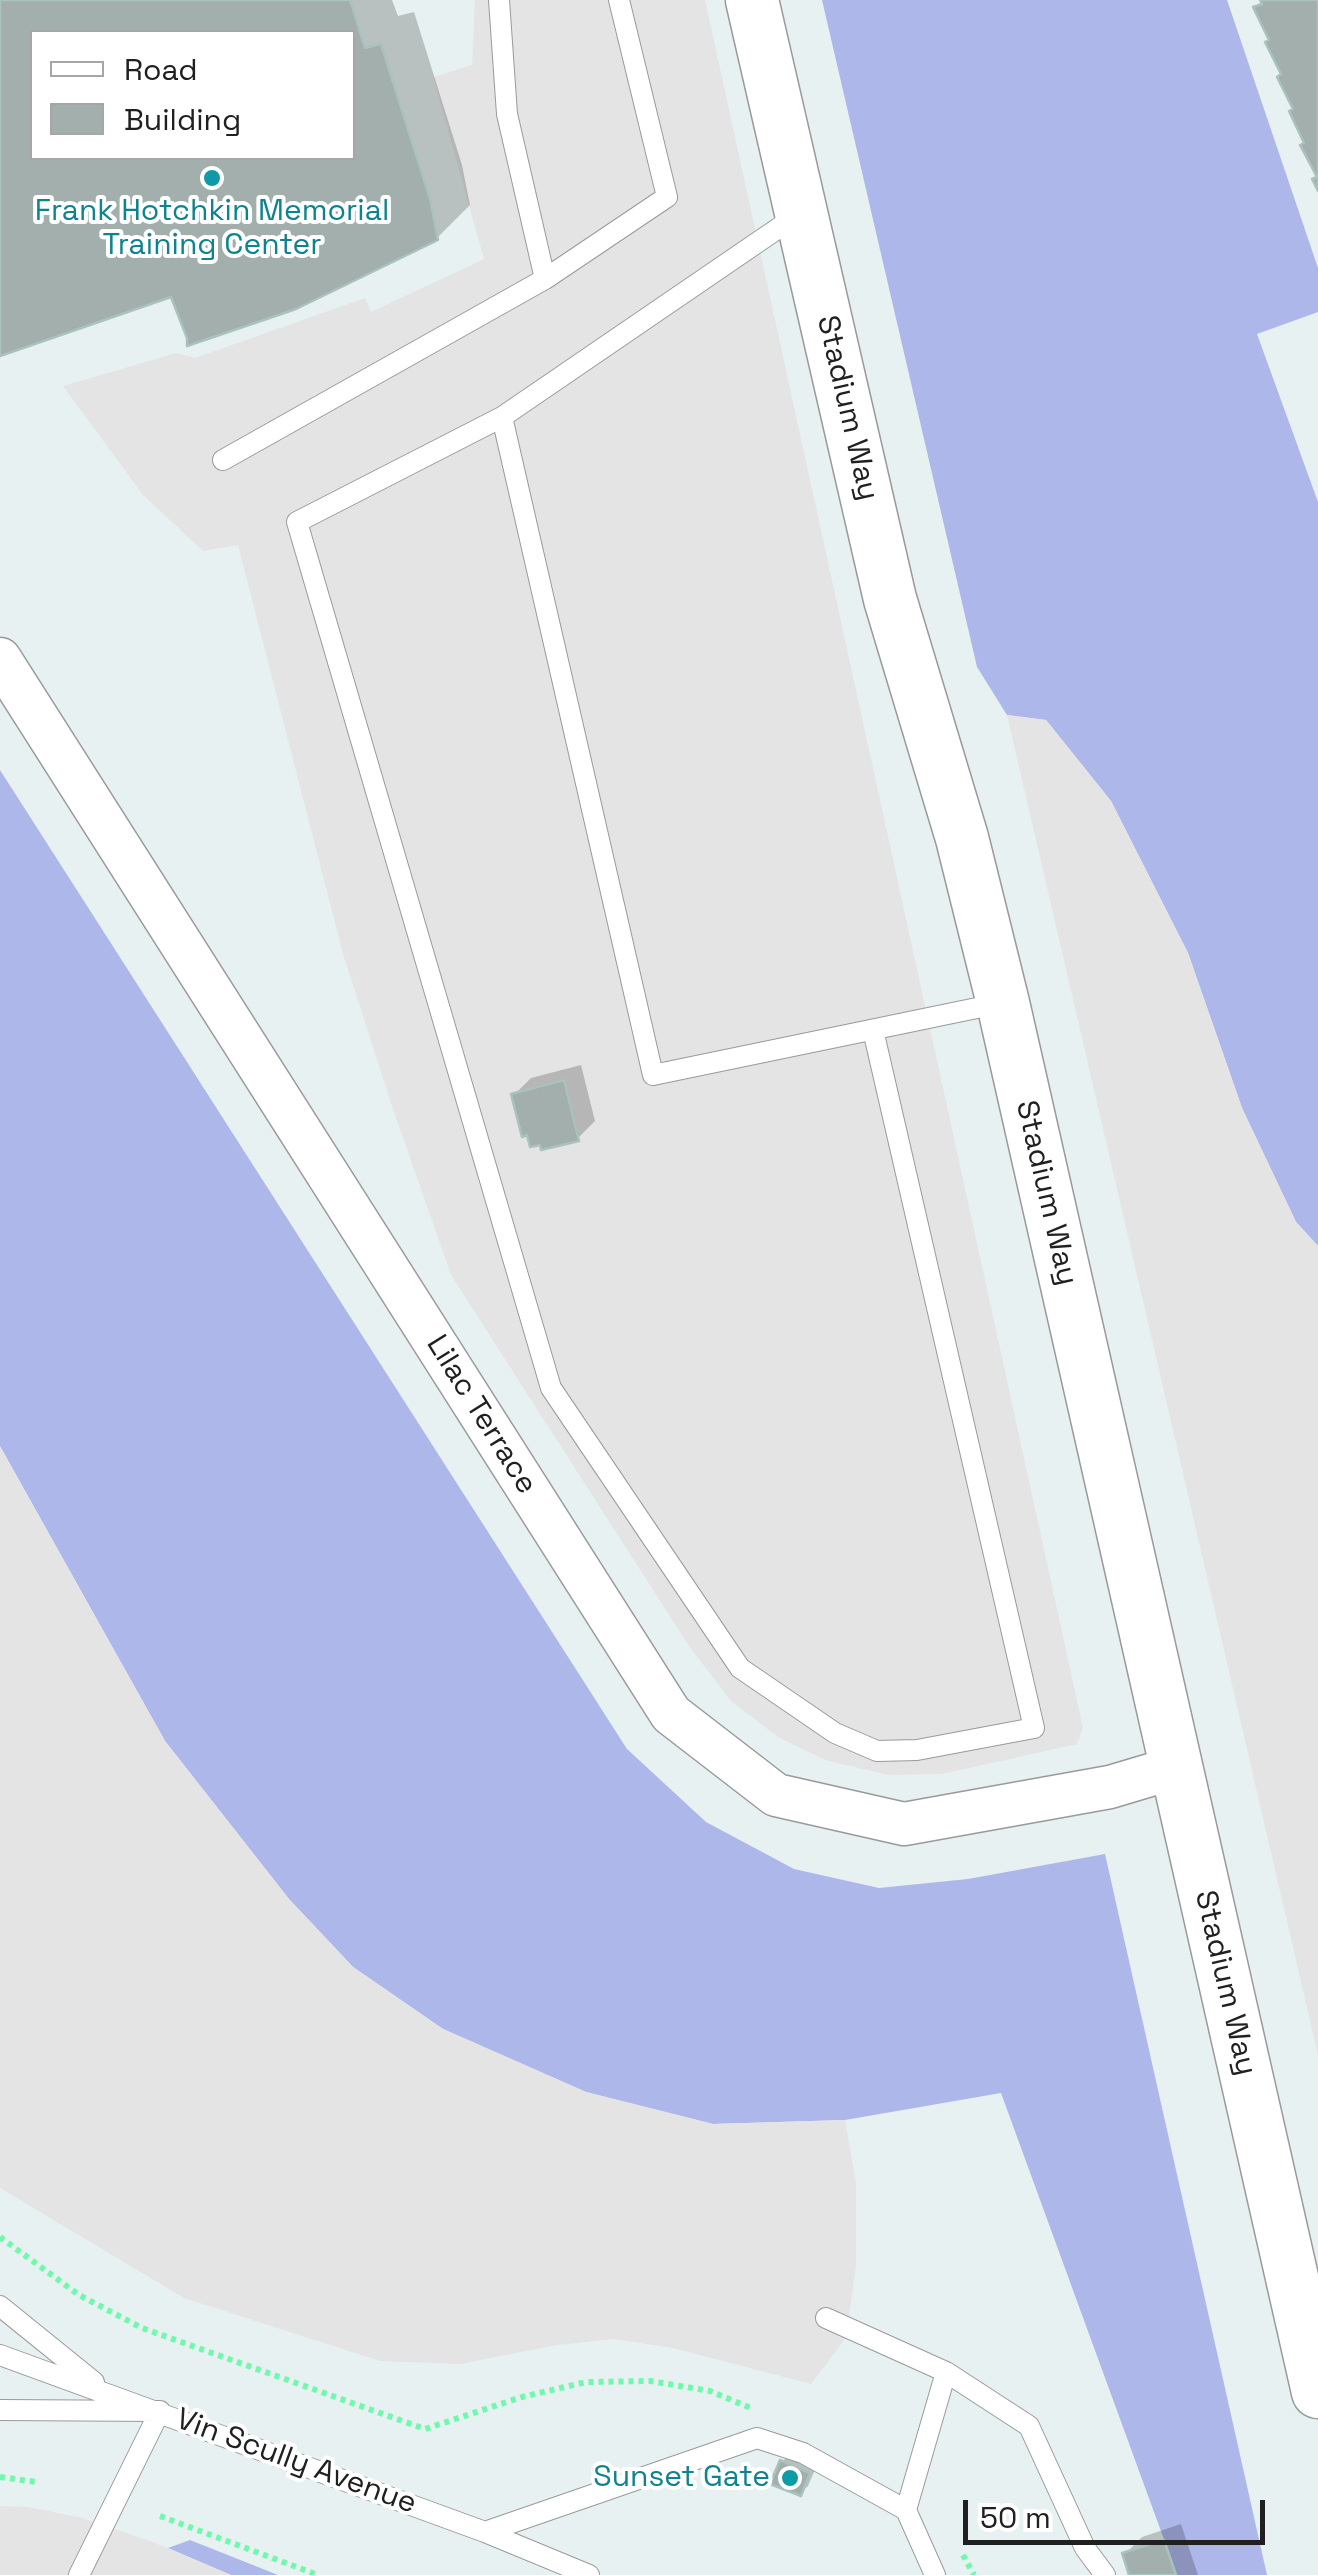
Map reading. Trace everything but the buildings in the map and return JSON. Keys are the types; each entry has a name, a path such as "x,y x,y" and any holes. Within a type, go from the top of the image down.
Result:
{"street":[{"name":"Stadium Way","path":"752,0 890,600 962,838 1004,1003 1318,2392"},
{"name":"Lilac Terrace","path":"0,659 672,1714 776,1795 904,1824 1110,1787 1177,1767"}],"lane":[{"path":"499,0 508,114 544,279"},
{"path":"223,460 544,279 667,196 619,0"},
{"path":"802,211 502,417 297,522 551,1388 740,1668 835,1733 877,1751 917,1750 1034,1728 873,1030"},
{"path":"502,417 654,1075 1004,1003"},
{"path":"0,2306 107,2393"},
{"path":"826,2318 946,2372 1028,2426 1084,2548 1105,2575"},
{"name":"Vin Scully Avenue","path":"0,2355 485,2532 589,2575"},
{"path":"906,2510 946,2372"},
{"path":"0,2410 160,2412 79,2575"},
{"path":"485,2532 756,2438 803,2452 906,2510 935,2575"}],"path":[{"path":"0,2237 78,2295 142,2328 425,2429 522,2397 586,2382 650,2382 710,2392 757,2410"},
{"path":"0,2477 37,2482"},
{"path":"160,2516 318,2575"},
{"path":"962,2553 974,2575"}],"shaded area":[{"path":"475,0 705,0 1083,1728 1077,1744 942,1774 889,1775 825,1760 778,1737 731,1701 689,1646 451,1275 343,954 238,545 203,551 143,495 63,386 176,353 195,358 365,298 371,312 484,259 433,77 472,65"},
{"path":"822,0 1227,0 1318,268 1318,312 1257,334 1318,502 1318,1246 1296,1222 1242,1108 1188,953 1111,801 1046,720 1007,715 977,667"},
{"path":"1007,715 1046,720 1111,801 1188,953 1242,1108 1296,1222 1318,1246 1318,2055"},
{"path":"0,770 627,1749 706,1822 794,1869 879,1888 968,1879 1105,1854 1267,2575 1177,2575 1001,2093 845,2120 713,2124 586,2092 443,2029 353,1967 289,1899 165,1741 0,1446"},
{"path":"0,1447 165,1741 289,1899 353,1967 443,2029 586,2092 713,2124 845,2120 856,2184 856,2266 846,2338 811,2384 673,2348 614,2339 557,2345 460,2364 380,2361 184,2298 0,2188"},
{"path":"0,2506 28,2507 82,2518 231,2575 0,2575"},
{"path":"190,2540 278,2575 231,2575 168,2548"}],"place":[{"name":"Frank Hotchkin Memorial Training Center","path":"212,178"},
{"name":"Sunset Gate","path":"790,2478"}]}
